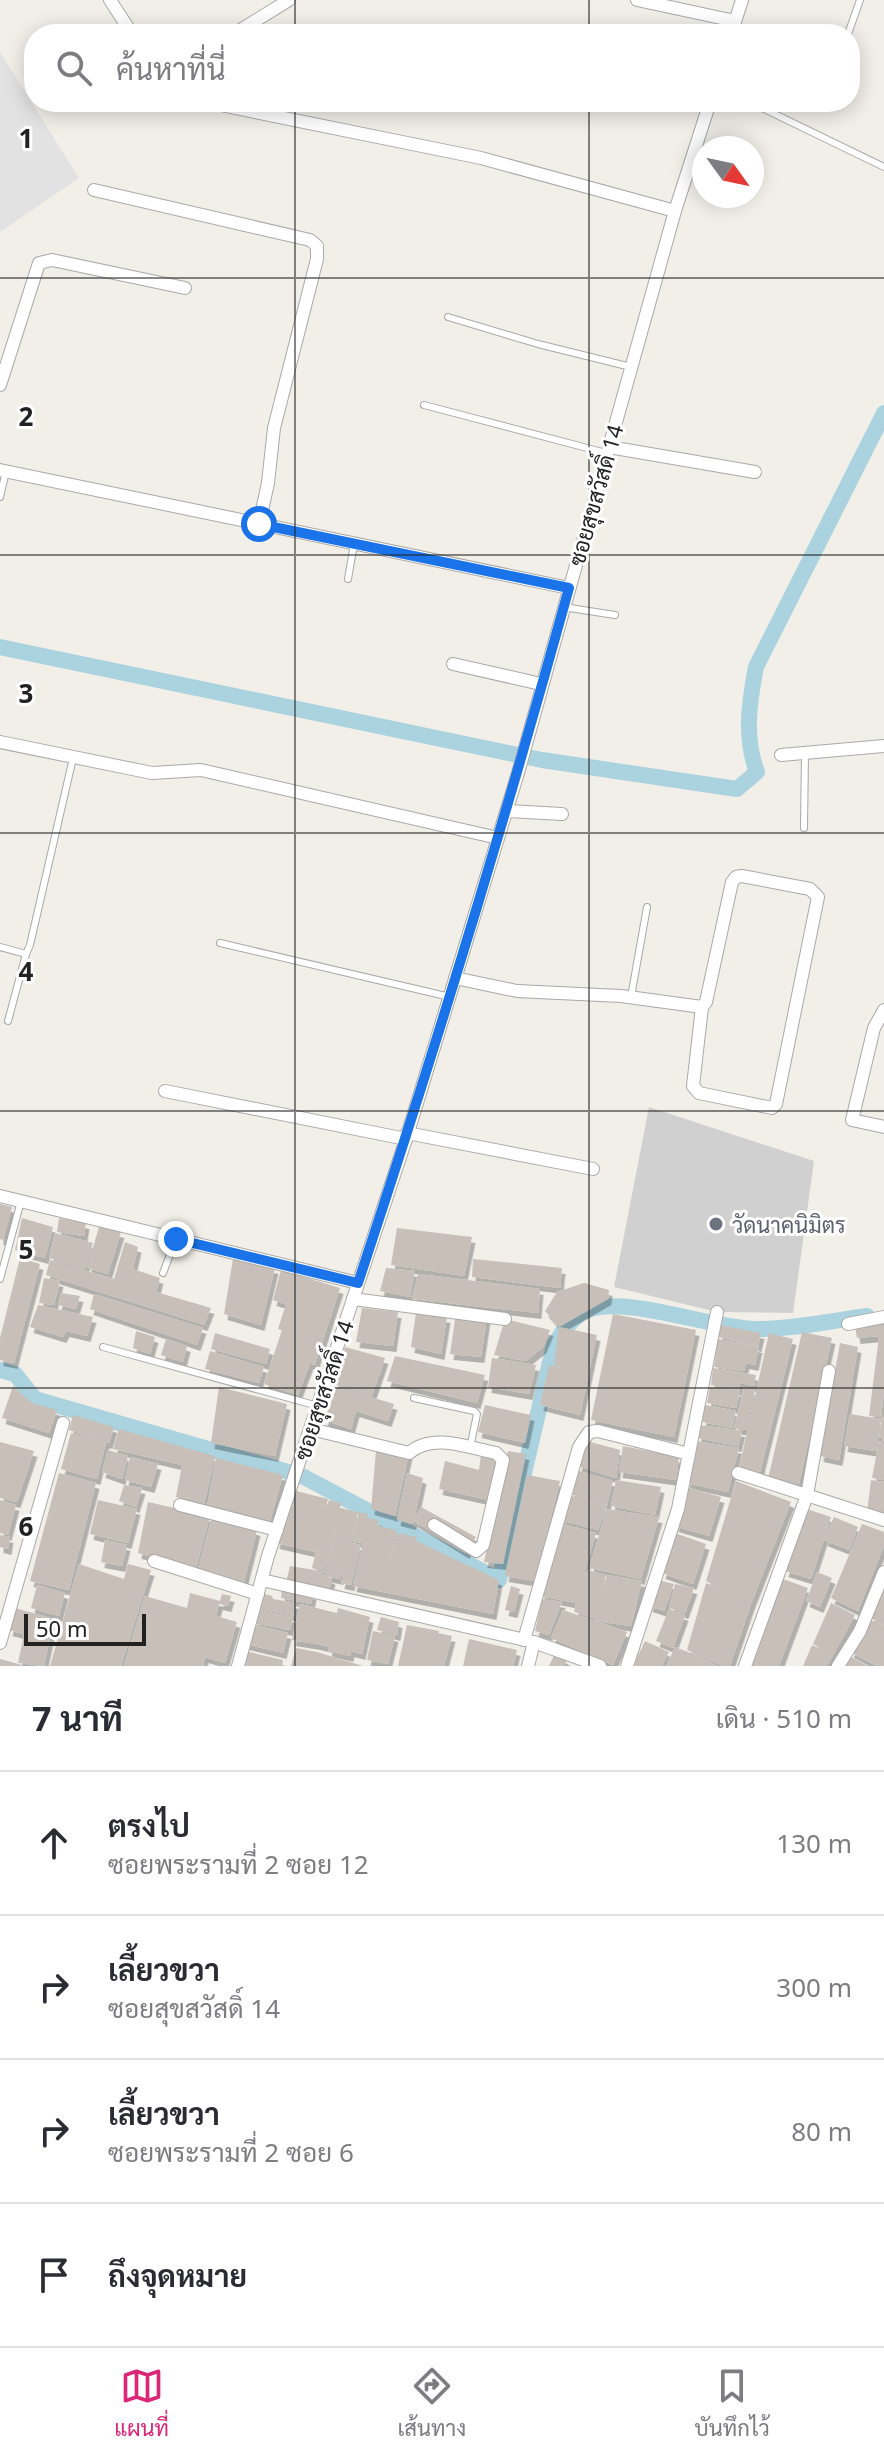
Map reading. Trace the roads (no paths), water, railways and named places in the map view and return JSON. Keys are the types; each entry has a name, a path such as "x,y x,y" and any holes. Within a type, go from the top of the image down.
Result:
{"street":[{"path":"110,0 126,24"},
{"path":"637,0 735,21"},
{"path":"734,24 742,0"},
{"path":"249,24 284,1"},
{"path":"255,112 481,158 675,211"},
{"name":"ซอยสุขสวัสดิ์ 14","path":"238,1666 277,1530 406,1136 507,811 675,211 707,112"},
{"path":"94,190 310,240 317,246 317,259 274,428 268,483 259,524"},
{"path":"0,385 39,263 52,260 185,288"},
{"path":"608,450 755,472"},
{"path":"3,470 569,588"},
{"path":"453,664 541,684"},
{"path":"0,742 152,773 201,770 498,838"},
{"path":"781,755 884,746"},
{"path":"507,811 562,814"},
{"path":"736,877 810,889 818,897 776,1104 772,1108 699,1093 693,1086 702,1007 706,1002 732,882 736,877"},
{"path":"455,978 517,991 631,997 702,1007"},
{"path":"884,1010 874,1028 852,1120 884,1127"},
{"path":"165,1091 593,1169"},
{"path":"0,1196 358,1283"},
{"path":"353,1299 505,1319"},
{"path":"848,1324 884,1317"},
{"path":"627,1666 678,1509 715,1319"},
{"path":"745,1666 807,1495 829,1371"},
{"path":"0,1643 63,1423"},
{"path":"311,1429 409,1453 418,1445 434,1441 496,1453 503,1460 483,1545 476,1551 434,1525"},
{"path":"528,1666 529,1641 579,1447 589,1432 598,1431 689,1454"},
{"path":"738,1473 884,1520"},
{"path":"180,1505 277,1530"},
{"path":"154,1561 258,1594"},
{"path":"838,1666 860,1631 884,1572"},
{"path":"262,1580 529,1641 597,1666"}],"lane":[{"path":"852,24 860,0"},
{"path":"771,112 884,167"},
{"path":"448,317 631,367"},
{"path":"424,405 608,450"},
{"path":"0,497 3,470"},
{"path":"348,579 354,544"},
{"path":"563,607 615,615"},
{"path":"804,828 805,753"},
{"path":"8,1021 74,757"},
{"path":"631,997 647,907"},
{"path":"220,943 450,997"},
{"path":"0,947 26,954"},
{"path":"0,1279 21,1201"},
{"path":"163,1273 176,1239"},
{"path":"103,1347 318,1406"},
{"path":"414,1398 474,1411 476,1420 470,1448"}],"waterway":[{"path":"0,647 542,760 737,789 757,772 750,746 749,720 756,667 884,413"},
{"path":"0,1370 15,1374 35,1399 302,1476 499,1580 554,1345 577,1316 588,1310 624,1307 758,1329 867,1316"}],"place":[{"name":"วัดนาคนิมิตร","path":"716,1224"}]}
